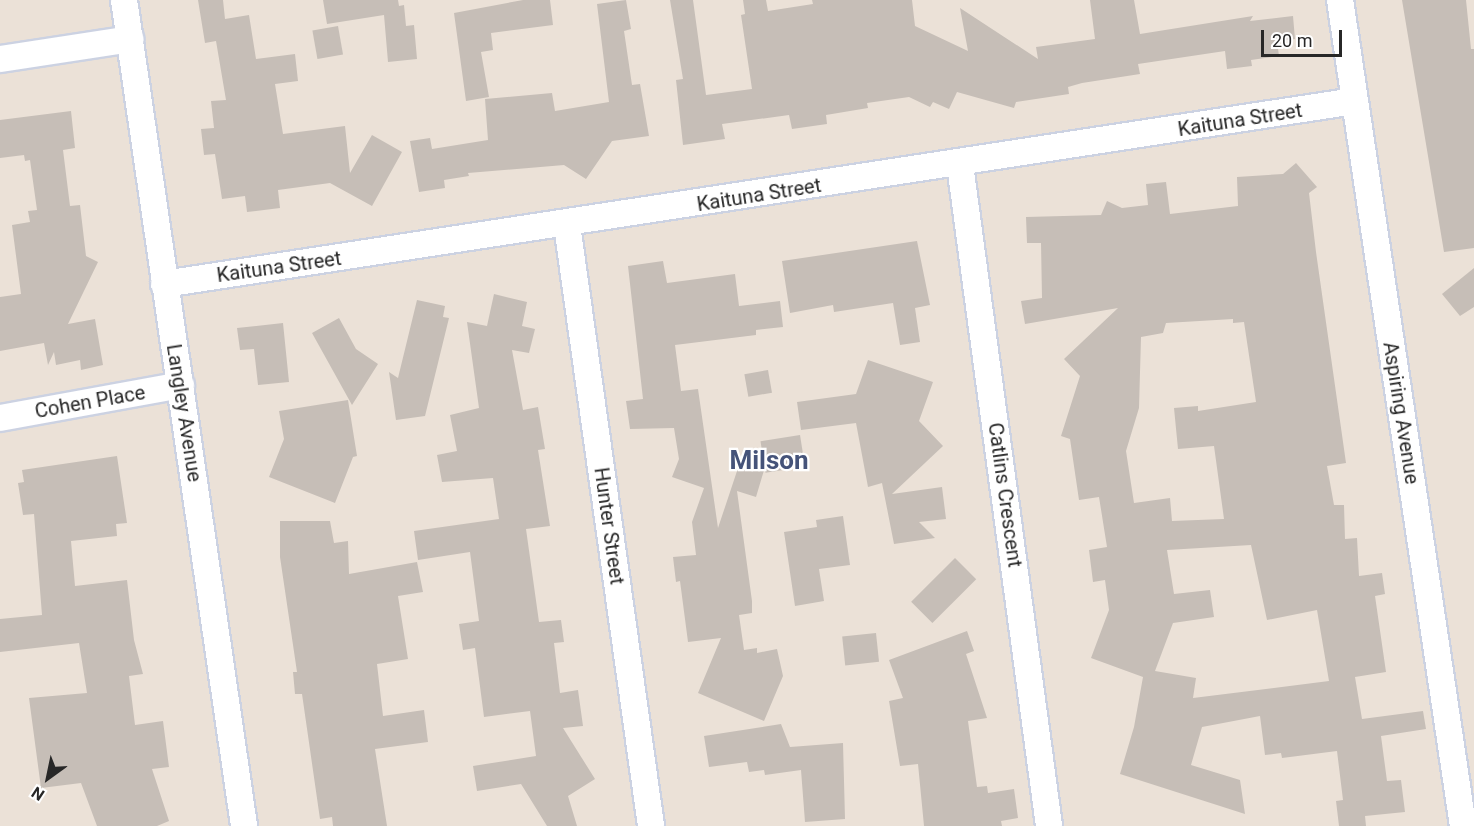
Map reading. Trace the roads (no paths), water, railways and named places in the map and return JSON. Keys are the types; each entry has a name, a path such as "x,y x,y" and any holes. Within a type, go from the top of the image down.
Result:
{"street":[{"name":"Langley Avenue","path":"124,0 244,826"},
{"name":"Aspiring Avenue","path":"1340,0 1463,826"},
{"path":"0,59 130,39"},
{"name":"Kaituna Street","path":"164,284 960,165 1354,101"},
{"name":"Catlins Crescent","path":"960,165 1050,826"},
{"name":"Hunter Street","path":"567,225 651,826"},
{"name":"Cohen Place","path":"0,418 181,385"}],"district":[{"name":"Milson","path":"769,461"}]}
